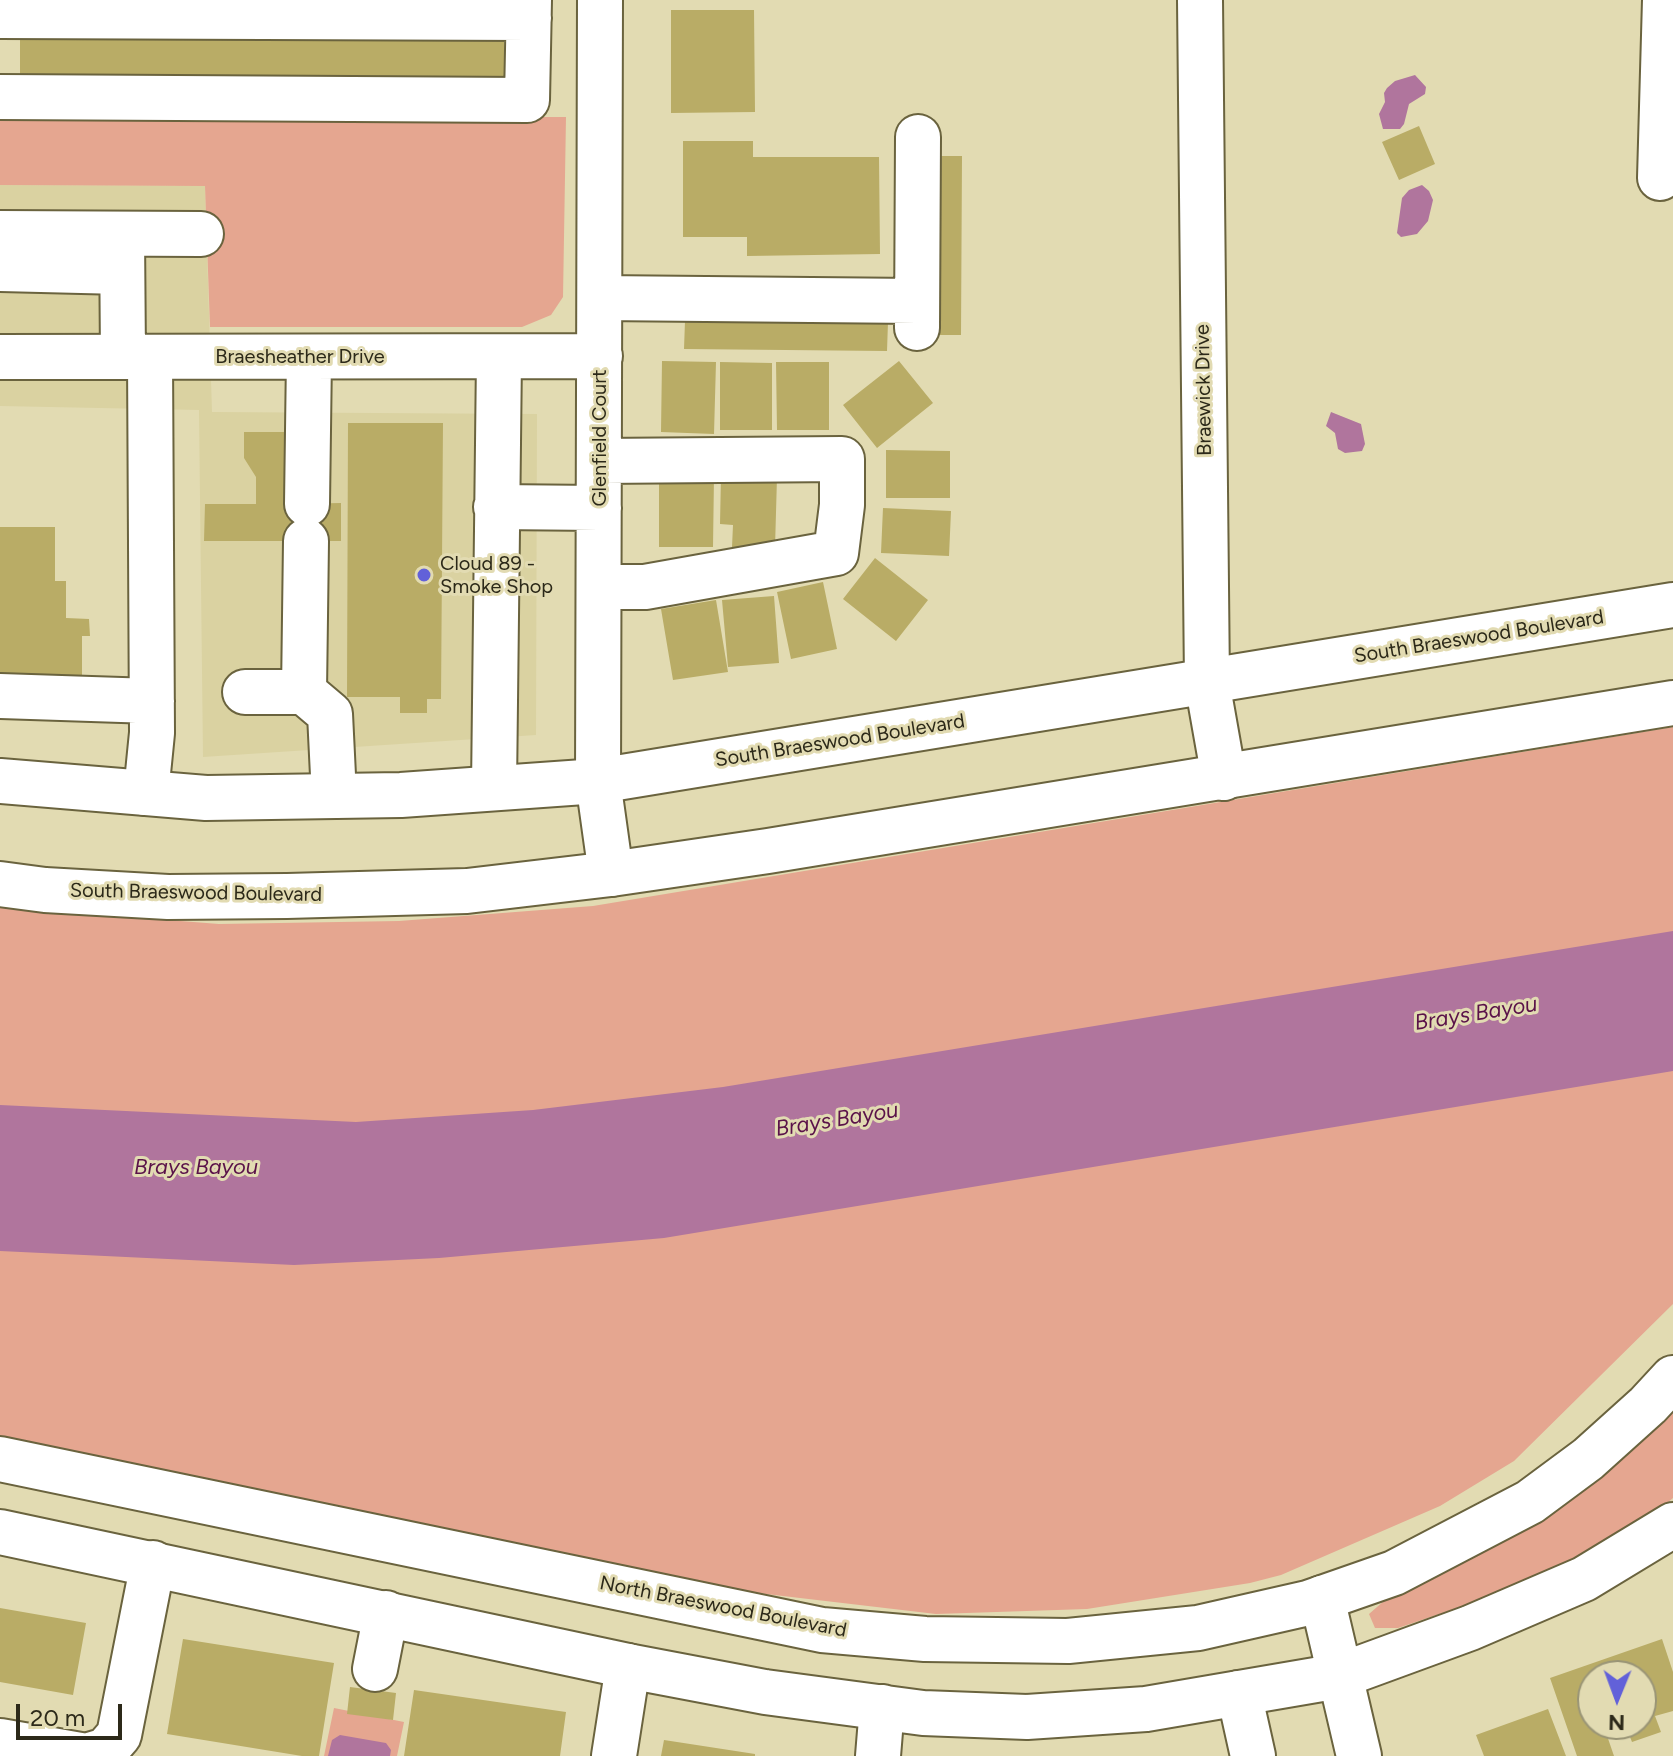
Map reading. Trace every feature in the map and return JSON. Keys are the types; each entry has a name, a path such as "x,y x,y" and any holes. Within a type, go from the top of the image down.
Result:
{"main road":[{"name":"Glenfield Court","path":"600,0 598,781 611,874"},
{"name":"Braewick Drive","path":"1200,0 1207,682 1224,778"},
{"path":"1660,178 1665,0"},
{"path":"0,16 529,9 527,100 0,97"},
{"path":"600,298 917,315 918,137"},
{"path":"0,233 122,253"},
{"path":"0,269 122,253 201,234"},
{"path":"122,253 136,357 152,701 146,793"},
{"name":"Braesheather Drive","path":"0,357 600,356"},
{"path":"304,692 309,357"},
{"path":"494,788 499,357"},
{"path":"599,461 842,459 836,553 645,587 599,587"},
{"path":"496,507 599,508"},
{"name":"South Braeswood Boulevard","path":"0,781 206,798 401,795 598,781 1673,605"},
{"path":"245,692 304,692 330,714 334,796"},
{"path":"0,696 152,701"},
{"name":"South Braeswood Boulevard","path":"0,884 45,890 168,897 467,891 611,874 1224,778 1673,703"},
{"name":"North Braeswood Boulevard","path":"0,1459 822,1630 925,1639 1068,1641 1198,1628 1322,1598 1394,1573 1530,1502 1588,1459 1673,1378"},
{"path":"234,1580 248,1511"},
{"path":"0,1532 628,1666 765,1692 923,1713 1027,1717 1146,1709 1339,1676 1470,1628 1584,1579 1673,1525"},
{"path":"0,1741 86,1756 106,1750 119,1735 153,1563"},
{"path":"1322,1598 1359,1756"},
{"path":"375,1669 386,1613"},
{"path":"614,1756 628,1666"},
{"path":"1239,1693 1253,1756"},
{"path":"878,1756 882,1707"}],"shaded area":[{"path":"566,117 563,297 551,315 522,327 210,327 205,186 0,185 0,118"},
{"path":"0,185 205,186 212,412 537,414 536,735 203,757 199,410 0,406"},
{"path":"1673,727 1673,1304 1514,1461 1440,1506 1281,1575 1250,1583 1087,1609 936,1614 749,1592 0,1439 0,907 219,924 399,921 593,906"},
{"path":"1673,1405 1673,1498 1654,1514 1561,1566 1469,1604 1398,1628 1375,1628 1369,1614 1400,1587 1483,1552 1599,1476"},
{"path":"334,1708 404,1722 397,1756 324,1756"}],"water":[{"path":"1415,75 1426,87 1425,94 1409,104 1400,129 1383,129 1379,114 1385,102 1384,93 1395,81"},
{"path":"1422,185 1433,200 1428,221 1417,234 1401,237 1397,233 1402,198 1409,190"},
{"path":"1331,412 1361,424 1365,444 1362,451 1345,453 1338,449 1335,433 1326,426"},
{"name":"Brays Bayou","path":"1673,931 1673,1071 664,1238 439,1258 294,1265 0,1251 0,1105 356,1122 533,1110 723,1087"},
{"path":"340,1735 386,1743 391,1750 390,1756 328,1756 332,1740"}],"building":[{"path":"671,10 754,10 755,112 671,113"},
{"path":"504,31 504,84 20,86 20,33"},
{"path":"1419,126 1435,164 1399,180 1382,142"},
{"path":"683,141 753,141 753,157 879,157 880,254 747,256 747,237 683,237"},
{"path":"931,156 962,156 961,335 931,335"},
{"path":"685,321 888,322 887,351 684,349"},
{"path":"662,361 716,362 714,434 661,432"},
{"path":"899,361 933,403 877,448 843,405"},
{"path":"720,362 772,363 772,430 720,430"},
{"path":"776,362 829,362 829,430 777,430"},
{"path":"348,423 443,423 441,699 427,699 427,713 400,713 400,697 347,697"},
{"path":"244,432 291,432 291,504 341,503 341,541 204,541 205,504 256,504 256,477 244,458"},
{"path":"886,450 950,451 950,498 886,498"},
{"path":"721,475 777,477 775,548 732,547 733,525 720,524"},
{"path":"659,476 714,476 713,547 659,547"},
{"path":"883,508 951,511 949,556 881,553"},
{"path":"0,527 55,527 55,581 66,581 66,618 89,619 90,636 82,636 82,675 52,675 52,681 0,681"},
{"path":"875,558 928,600 896,641 843,599"},
{"path":"823,582 837,649 791,659 777,592"},
{"path":"774,596 779,663 728,667 722,600"},
{"path":"716,600 728,672 673,680 661,609"},
{"path":"0,1608 86,1623 73,1695 0,1682"},
{"path":"183,1639 334,1663 319,1756 302,1756 167,1734"},
{"path":"1662,1639 1673,1672 1673,1711 1657,1715 1657,1660 1602,1660"},
{"path":"1577,1669 1577,1740 1608,1740 1614,1756 1577,1756 1550,1678"},
{"path":"350,1687 396,1693 393,1720 347,1714"},
{"path":"414,1690 566,1712 560,1756 404,1756"},
{"path":"1548,1709 1566,1756 1484,1756 1476,1735"},
{"path":"664,1740 755,1754 755,1756 661,1756"}],"place":[{"name":"Cloud 89 - Smoke Shop","path":"424,575"}]}
